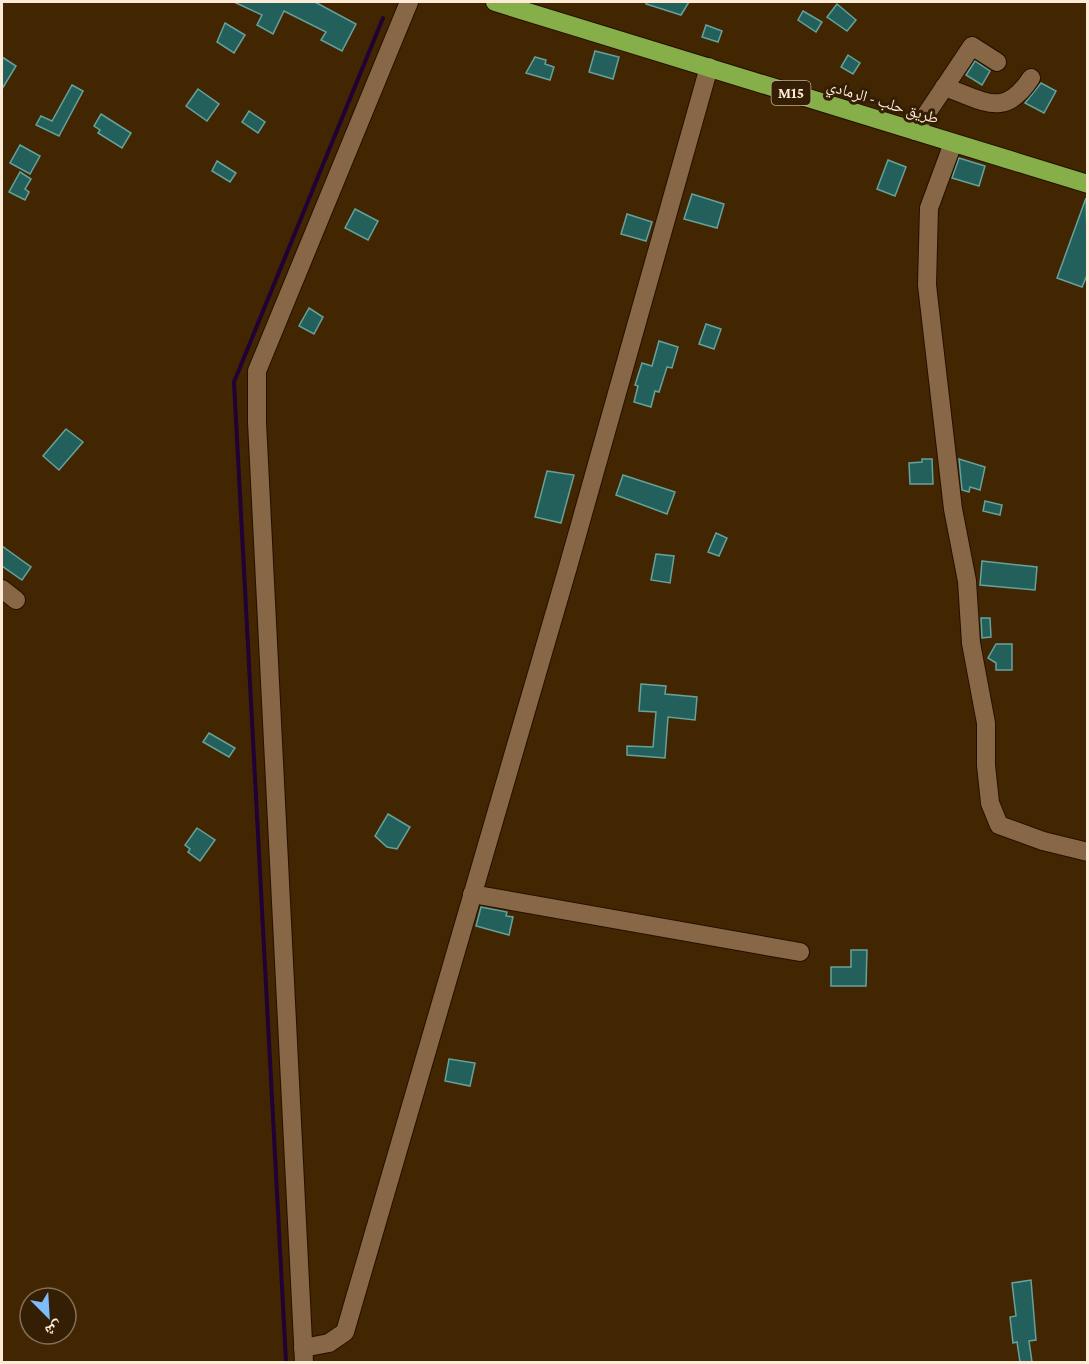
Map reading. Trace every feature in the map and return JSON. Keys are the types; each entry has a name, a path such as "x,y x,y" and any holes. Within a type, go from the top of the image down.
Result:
{"highway":[{"name":"طريق حلب - الرمادي","path":"495,2 1088,184"}],"street":[{"path":"409,2 257,371 257,422 303,1355 329,1343 345,1332 709,67"},
{"path":"915,131 972,46 997,62"},
{"path":"944,87 993,103 1005,104 1019,96 1031,78"},
{"path":"952,142 929,208 927,285 954,509 967,581 971,643 986,723 986,765 990,803 999,825 1043,841 1088,852"},
{"path":"2,589 16,600"},
{"path":"472,894 800,952"}],"building":[{"path":"234,2 315,2 356,24 342,51 321,40 326,32 284,11 273,34 257,25 262,15"},
{"path":"646,2 689,2 681,15 646,4"},
{"path":"837,4 856,20 847,31 827,17"},
{"path":"803,11 822,22 816,32 798,20"},
{"path":"225,23 245,35 234,53 217,42"},
{"path":"706,25 722,31 718,42 702,37"},
{"path":"595,51 619,57 613,79 589,72"},
{"path":"848,55 860,63 853,74 841,67"},
{"path":"2,57 16,66 2,89"},
{"path":"535,57 546,60 545,64 554,67 550,80 526,73"},
{"path":"975,61 990,71 982,85 966,75"},
{"path":"1041,83 1056,91 1044,113 1025,103"},
{"path":"72,85 83,91 59,136 36,125 41,116 52,121"},
{"path":"198,89 219,104 207,121 186,106"},
{"path":"249,111 265,122 258,133 242,122"},
{"path":"101,114 131,133 122,148 98,133 100,130 94,126"},
{"path":"20,145 40,156 30,174 10,163"},
{"path":"959,158 985,166 979,186 952,178"},
{"path":"888,160 906,167 895,196 877,189"},
{"path":"217,161 236,173 230,182 212,171"},
{"path":"20,172 31,179 25,189 29,192 25,200 9,192"},
{"path":"692,194 724,204 717,228 684,219"},
{"path":"1086,198 1088,273 1082,287 1057,278"},
{"path":"355,209 378,221 368,240 345,228"},
{"path":"627,214 652,222 646,241 621,234"},
{"path":"309,308 323,317 314,334 299,326"},
{"path":"706,324 721,329 714,349 699,344"},
{"path":"659,341 678,347 672,368 667,367 659,392 655,391 651,407 634,402 638,386 635,385 642,363 652,366"},
{"path":"66,429 83,442 59,470 43,456"},
{"path":"922,459 932,459 933,484 910,484 909,463 922,462"},
{"path":"959,459 985,467 980,490 970,487 969,492 962,490"},
{"path":"547,471 574,475 561,523 535,517"},
{"path":"623,475 675,492 667,514 616,495"},
{"path":"985,501 1002,505 1000,515 983,511"},
{"path":"716,533 727,538 719,556 708,552"},
{"path":"2,546 31,567 22,580 2,566"},
{"path":"656,554 674,556 670,583 651,580"},
{"path":"982,561 1037,567 1035,590 980,585"},
{"path":"981,618 990,618 991,637 982,638"},
{"path":"996,644 1012,644 1012,670 996,670 996,663 988,658"},
{"path":"641,684 666,686 665,694 697,697 695,720 668,717 665,758 627,755 627,746 653,747 656,712 639,711"},
{"path":"209,733 235,748 229,757 203,742"},
{"path":"388,814 410,827 397,849 387,847 375,836"},
{"path":"197,828 215,840 200,861 188,852 190,849 185,845"},
{"path":"481,907 507,912 506,916 513,917 509,935 476,926"},
{"path":"851,950 867,950 866,986 831,986 831,967 851,967"},
{"path":"449,1059 475,1063 470,1086 445,1081"},
{"path":"1031,1280 1036,1340 1029,1341 1032,1362 1020,1362 1017,1342 1013,1343 1010,1317 1016,1316 1012,1283"}],"waterway":[{"path":"286,1362 234,382 383,18"}]}
